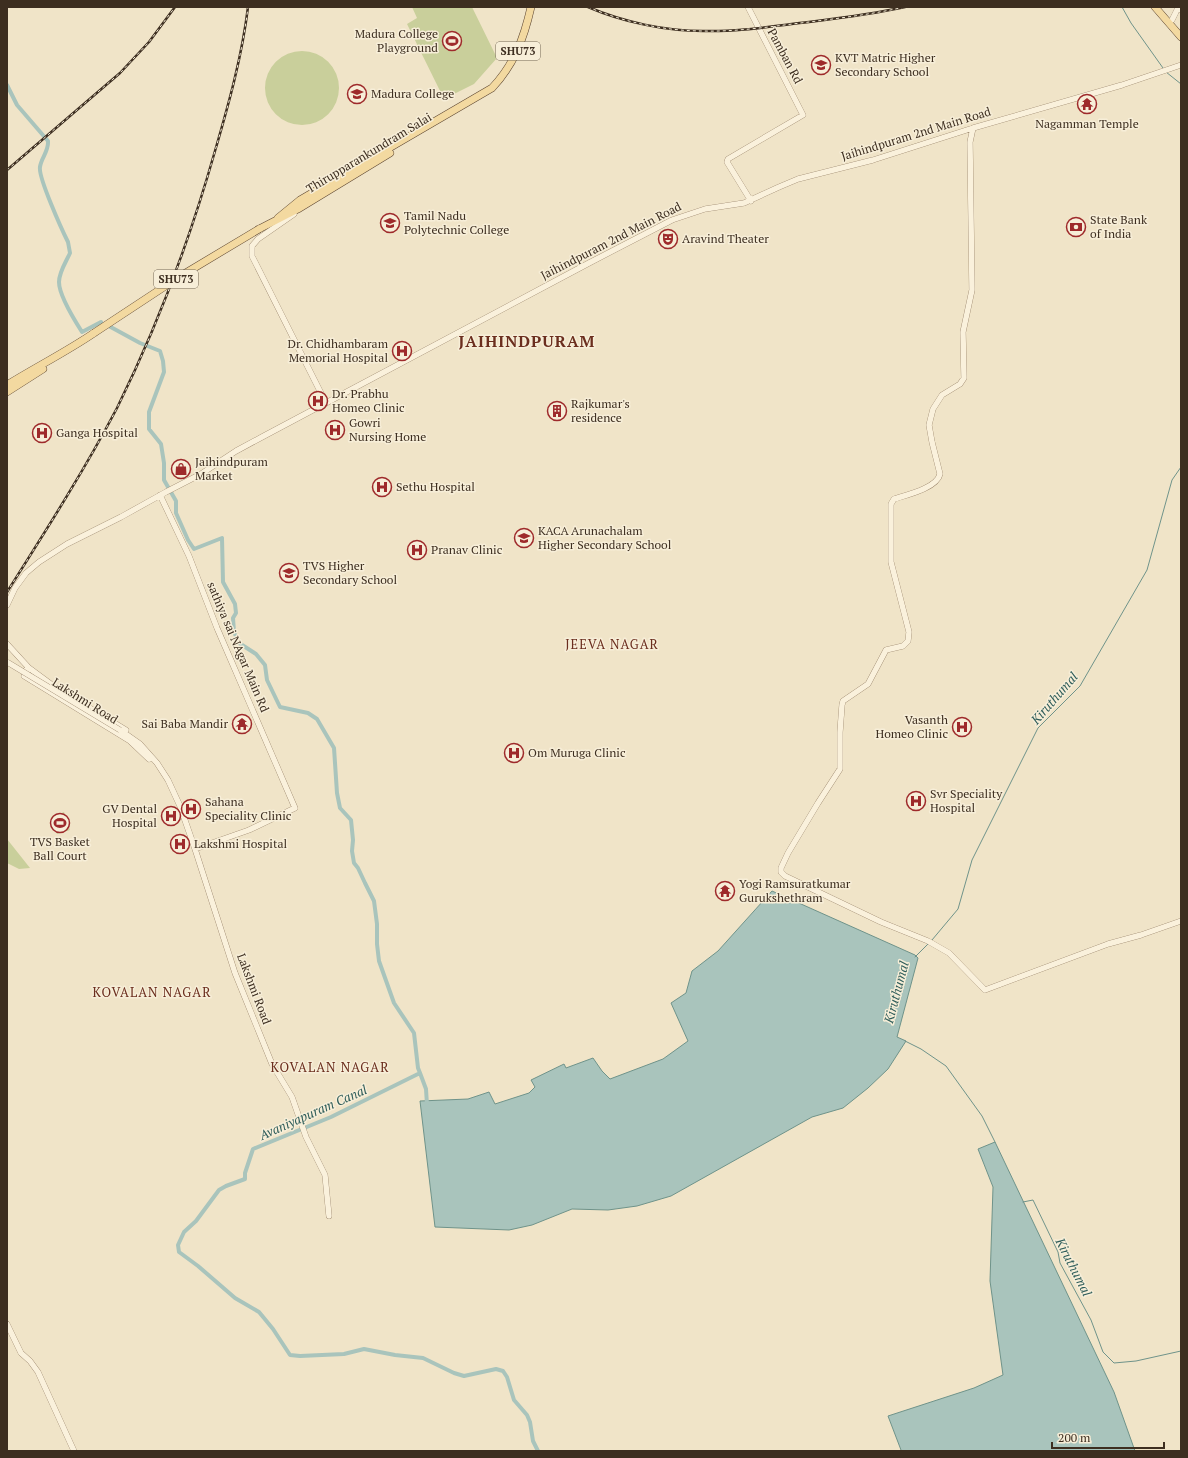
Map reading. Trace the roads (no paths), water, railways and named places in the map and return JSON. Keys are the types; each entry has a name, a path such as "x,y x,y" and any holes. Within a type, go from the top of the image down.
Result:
{"main road":[{"name":"Thirupparankundram Salai","path":"7,385 65,352 179,278 259,229 298,209 484,96 500,79 515,57 525,32 531,7"},
{"path":"1156,7 1164,12 1181,30"},
{"path":"1156,7 1181,37"},
{"name":"Thirupparankundram Salai","path":"278,218 300,200 490,88"},
{"name":"Thirupparankundram Salai","path":"7,392 59,359 65,352"}],"street":[{"name":"Pamban Rd","path":"748,7 804,115 728,159 728,162 751,201"},
{"path":"1172,20 1177,10 1181,8"},
{"name":"Jaihindpuram 2nd Main Road","path":"7,605 15,588 26,573 39,562 67,544 122,517 201,474 236,451 667,223 705,209 738,205 751,201 778,186 798,179 873,160 973,128 1098,92 1181,65"},
{"path":"973,128 970,142 972,290 962,332 964,378 960,384 942,396 933,410 929,425 940,474 939,479 930,486 894,499 891,504 890,562 909,632 908,641 903,646 886,650 868,684 843,701 840,732 840,769 818,802 788,853 781,872 785,876 881,922 930,943 949,954 984,989 987,990 1108,944 1141,935 1181,921"},
{"path":"298,209 294,214 258,239 252,246 252,256 326,403"},
{"name":"sathiya sai NAgar Main Rd","path":"160,495 189,556 217,628 295,808 249,830 195,849"},
{"name":"Lakshmi Road","path":"7,644 27,666 52,685 132,734 145,744 159,761 160,768"},
{"name":"Lakshmi Road","path":"7,662 120,730 140,744 168,780 180,806 195,849 235,973 272,1064 292,1097 306,1137 325,1175 329,1216"},
{"name":"Lakshmi Road","path":"27,666 24,676 130,741 160,768"},
{"path":"7,1324 21,1353 30,1361 38,1372 74,1451"}],"water":[{"path":"772,891 915,955 918,958 897,1037 906,1041 888,1069 868,1088 843,1108 812,1117 671,1196 637,1206 608,1210 572,1209 532,1225 509,1230 435,1227 420,1101 468,1099 489,1092 495,1104 529,1093 535,1087 531,1080 564,1064 566,1068 593,1058 610,1079 663,1059 688,1041 671,1003 686,993 692,971 718,951"},
{"path":"995,1142 1114,1392 1135,1451 901,1451 888,1416 974,1388 1003,1375 990,1281 993,1187 978,1149"}],"waterway":[{"name":"Kiruthumal","path":"1122,7 1131,23 1163,68"},
{"name":"Kiruthumal","path":"1166,72 1181,84"},
{"name":"Avaniyapuram Canal","path":"7,85 17,105 48,141 40,167 40,173 51,204 68,242 70,253 59,278 62,294 68,308 82,332 101,322"},
{"name":"Avaniyapuram Canal","path":"107,325 140,343 160,351 164,372 149,412 149,429 161,444 164,463 164,480 176,501 176,513 188,540 194,549 222,538 223,582 235,604 236,613 233,618 234,632 239,643 256,654 265,665 267,680 280,707 308,713 317,719 334,748 337,793 340,808 351,820 354,863 358,868 374,901 379,961 394,1003 414,1033 418,1068 420,1073 331,1117 253,1149 245,1173 245,1179 219,1190 196,1221 184,1232 178,1245 179,1252 198,1266 235,1298 259,1312 273,1329 290,1355 344,1354 364,1349 395,1355 423,1358 454,1373 464,1376 496,1369 503,1371 507,1377 514,1400 527,1415 530,1422 533,1441 538,1451"},
{"name":"Kiruthumal","path":"932,940 958,909 972,860 1038,728 1080,686 1147,570 1172,480 1181,467"},
{"name":"Kiruthumal","path":"915,957 928,944"},
{"name":"Kiruthumal","path":"905,1041 921,1049 946,1066 982,1116 995,1142"},
{"name":"Avaniyapuram Canal","path":"420,1073 426,1089 427,1105"},
{"name":"Kiruthumal","path":"1023,1202 1033,1200 1058,1252 1060,1263 1091,1320 1103,1352 1114,1363 1136,1361 1181,1351"}],"railway":[{"path":"7,170 120,73 149,42 175,7"},
{"path":"7,592 64,501 104,432 132,377 146,345 184,249 205,184 239,61 248,7"},
{"path":"588,7 615,17 644,25 689,31 729,31 869,14 905,7"}],"place":[{"name":"Madura College Playground","path":"452,41"},
{"name":"KVT Matric Higher Secondary School","path":"821,65"},
{"name":"Madura College","path":"357,94"},
{"name":"Nagamman Temple","path":"1087,104"},
{"name":"Tamil Nadu Polytechnic College","path":"390,223"},
{"name":"State Bank of India","path":"1076,227"},
{"name":"Aravind Theater","path":"668,239"},
{"name":"Dr. Chidhambaram Memorial Hospital","path":"402,351"},
{"name":"Dr. Prabhu Homeo Clinic","path":"318,401"},
{"name":"Rajkumar's residence","path":"557,411"},
{"name":"Gowri Nursing Home","path":"335,430"},
{"name":"Ganga Hospital","path":"42,433"},
{"name":"Jaihindpuram Market","path":"181,469"},
{"name":"Sethu Hospital","path":"382,487"},
{"name":"KACA Arunachalam Higher Secondary School","path":"524,538"},
{"name":"Pranav Clinic","path":"417,550"},
{"name":"TVS Higher Secondary School","path":"289,573"},
{"name":"Sai Baba Mandir","path":"242,724"},
{"name":"Vasanth Homeo Clinic","path":"962,727"},
{"name":"Om Muruga Clinic","path":"514,753"},
{"name":"Svr Speciality Hospital","path":"916,801"},
{"name":"Sahana Speciality Clinic","path":"191,809"},
{"name":"GV Dental Hospital","path":"171,816"},
{"name":"TVS Basket Ball Court","path":"60,823"},
{"name":"Lakshmi Hospital","path":"180,844"},
{"name":"Yogi Ramsuratkumar Gurukshethram","path":"725,891"}],"district":[{"name":"JAIHINDPURAM","path":"527,341"},
{"name":"JEEVA NAGAR","path":"612,644"},
{"name":"KOVALAN NAGAR","path":"152,992"},
{"name":"KOVALAN NAGAR","path":"330,1067"}]}
